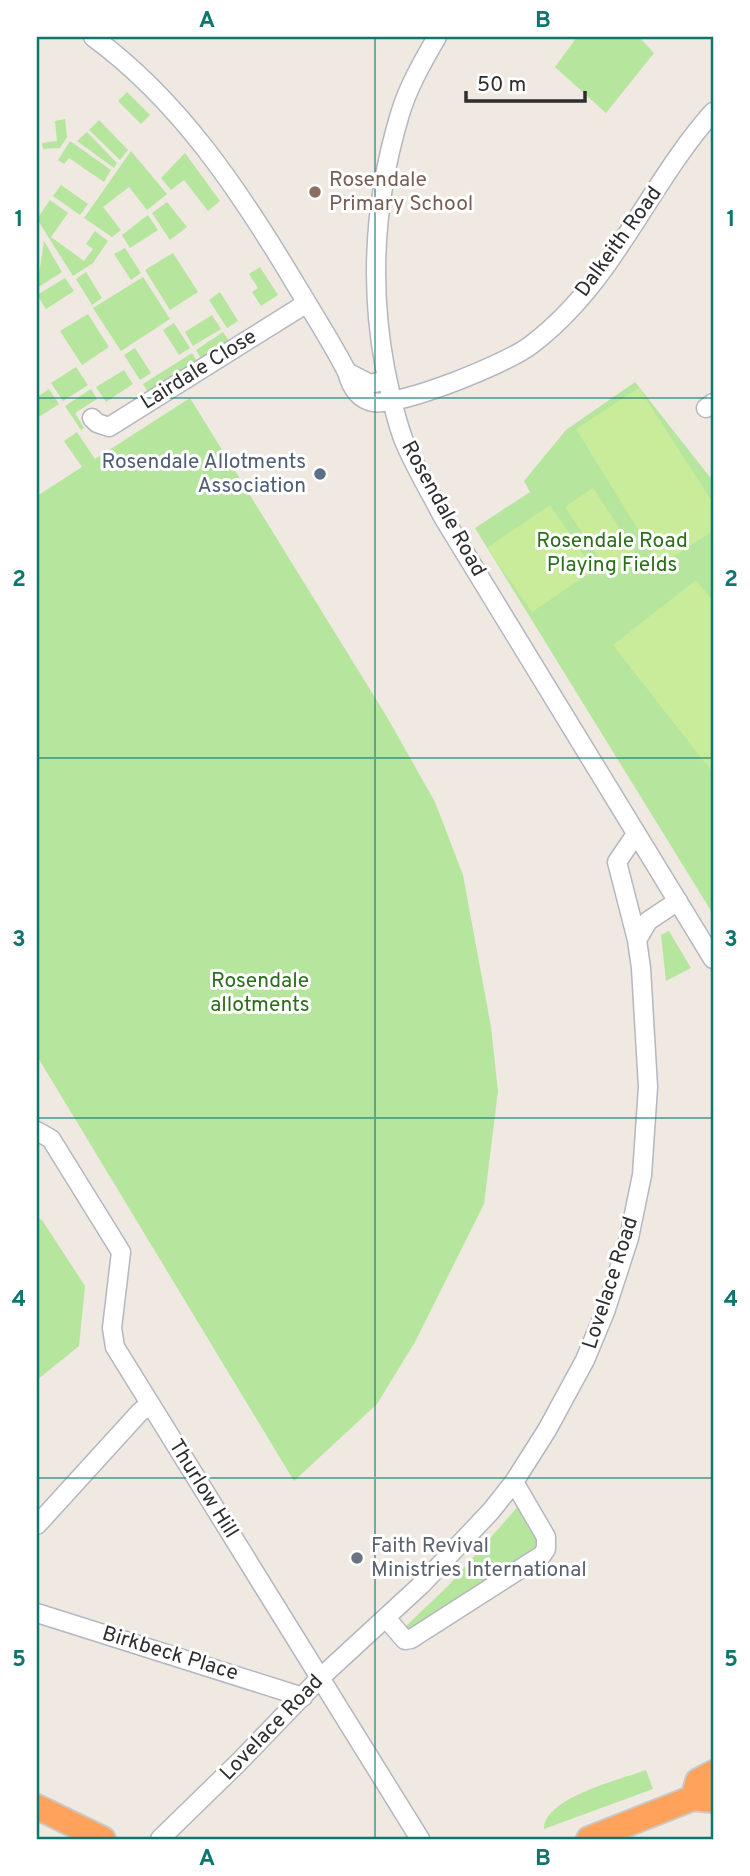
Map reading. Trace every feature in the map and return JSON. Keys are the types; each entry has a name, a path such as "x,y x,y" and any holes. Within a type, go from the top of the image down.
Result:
{"highway":[{"path":"589,1839 703,1799 698,1781 713,1773"},
{"path":"37,1807 103,1839"}],"street":[{"path":"93,37 138,73 209,154 248,205 347,372 357,394 366,400 380,403 391,400"},
{"name":"Rosendale Road","path":"437,37 418,69 401,112 391,149 382,202 374,268 375,302 391,400 404,440 443,517 713,959"},
{"name":"Dalkeith Road","path":"391,400 490,369 531,346 563,318 600,276 686,146 713,112"},
{"name":"Lairdale Close","path":"92,418 109,427 307,303"},
{"path":"347,372 370,384 387,380"},
{"name":"Lovelace Road","path":"160,1839 491,1511 514,1482 547,1430 585,1360 605,1312 629,1238 642,1175 648,1087 646,1015 637,940 618,862 636,834"},
{"path":"637,940 648,920 678,901"},
{"name":"Thurlow Hill","path":"37,1131 51,1139 121,1252 112,1328 115,1347 420,1839"},
{"path":"37,1525 150,1404"},
{"path":"386,1618 405,1640 411,1639 542,1555 546,1549 546,1537 514,1482"},
{"name":"Birkbeck Place","path":"37,1613 303,1697"}],"green space":[{"path":"577,37 639,37 654,53 606,113 555,67"},
{"path":"127,92 150,115 141,124 118,101"},
{"path":"65,119 67,137 60,148 43,149 42,143 57,141 55,121"},
{"path":"99,120 128,150 120,160 89,130"},
{"path":"87,132 117,163 114,168 77,141"},
{"path":"70,141 111,170 104,182 69,158 64,164 58,160"},
{"path":"131,151 167,194 147,210 129,187 103,207 121,230 112,237 84,218"},
{"path":"185,153 220,201 208,211 184,180 171,190 161,178"},
{"path":"61,185 88,204 80,215 53,196"},
{"path":"50,200 68,213 51,237 84,261 93,249 86,244 95,231 108,241 93,263 73,276 37,219"},
{"path":"167,202 187,227 170,240 152,213"},
{"path":"148,215 158,230 130,248 122,235"},
{"path":"44,241 62,272 37,288 37,287"},
{"path":"125,248 141,273 131,280 114,254"},
{"path":"173,253 198,292 170,310 145,270"},
{"path":"260,267 278,295 261,306 252,292 258,288 249,274"},
{"path":"86,272 102,298 92,305 76,279"},
{"path":"143,277 170,319 121,351 93,308"},
{"path":"65,278 74,291 46,309 37,295"},
{"path":"220,292 238,321 227,328 209,300"},
{"path":"88,314 109,347 82,365 60,331"},
{"path":"212,315 221,329 193,346 185,332"},
{"path":"174,323 190,348 179,355 163,330"},
{"path":"223,332 230,342 202,360 196,350"},
{"path":"135,348 151,373 140,380 124,355"},
{"path":"192,353 198,363 149,394 143,384"},
{"path":"76,367 88,385 63,401 51,383"},
{"path":"124,370 133,384 106,402 96,387"},
{"name":"Rosendale Road Playing Fields","path":"635,382 713,481 713,914 475,528 530,492 524,481 566,430"},
{"path":"639,388 713,503 713,531 660,565 576,429"},
{"path":"49,389 59,404 37,418 37,397"},
{"path":"91,389 97,399 75,413 84,428 81,430 65,406"},
{"name":"Rosendale allotments","path":"190,398 387,717 435,802 463,875 491,1027 498,1091 484,1204 415,1342 377,1404 294,1481 37,1056 37,496 82,467 64,441 77,432 95,459"},
{"path":"593,488 635,551 607,570 565,507"},
{"path":"550,505 594,570 532,612 487,548"},
{"path":"696,580 713,601 713,773 613,645"},
{"path":"669,931 691,968 666,981 661,935"},
{"path":"37,1218 42,1220 85,1286 79,1346 37,1380"},
{"path":"521,1503 540,1540 535,1551 413,1629 404,1628 448,1586"},
{"path":"646,1770 653,1789 544,1829 547,1818 570,1799 603,1784"}],"place":[{"name":"Rosendale Primary School","path":"315,192"},
{"name":"Rosendale Allotments Association","path":"320,474"},
{"name":"Faith Revival Ministries International","path":"357,1558"}]}
